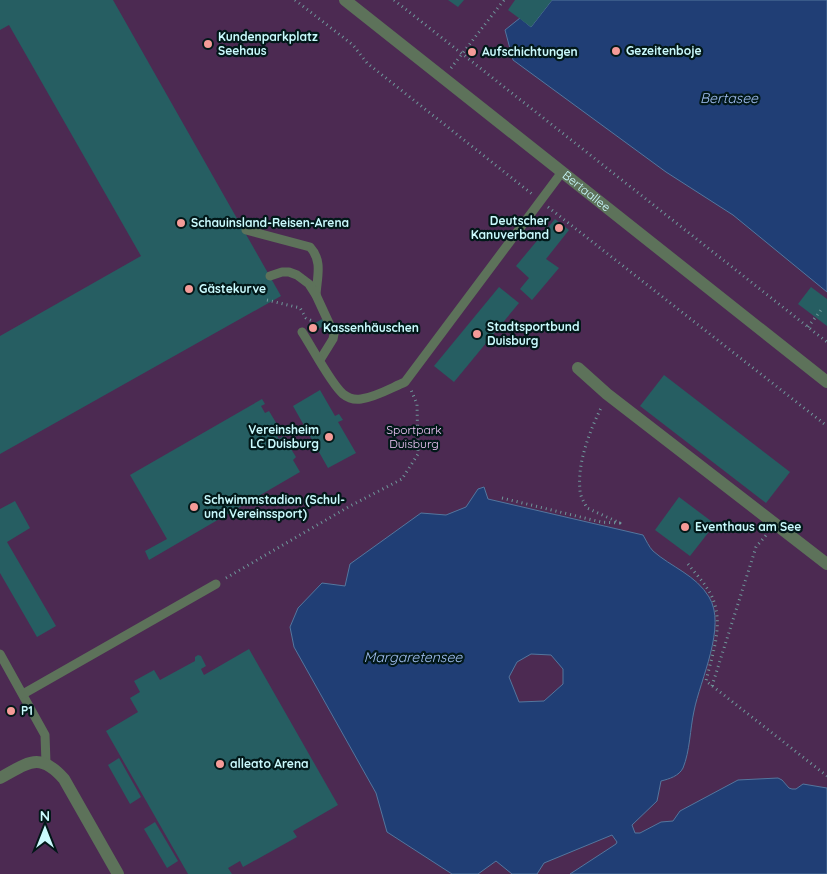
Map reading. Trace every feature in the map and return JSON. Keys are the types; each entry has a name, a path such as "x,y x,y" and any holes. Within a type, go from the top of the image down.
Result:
{"street":[{"name":"Bertaallee","path":"345,0 827,382"},
{"path":"578,368 607,394 827,564"},
{"path":"0,778 34,762 46,763 55,768 64,779 118,874"}],"lane":[{"path":"302,332 338,388 349,398 372,397 405,382 562,172"},
{"path":"246,230 310,247 315,252 319,264 316,295"},
{"path":"270,276 282,272 297,275 309,284 316,295 334,334 320,360"},
{"path":"23,694 216,584"},
{"path":"0,654 45,735 46,763"}],"path":[{"path":"295,0 353,46 367,63 827,426"},
{"path":"394,0 827,342"},
{"path":"462,54 504,0"},
{"path":"267,300 285,304"},
{"path":"808,327 821,310"},
{"path":"216,584 350,506 402,479 418,454 417,404 408,386 413,373"},
{"path":"502,498 601,522 620,523 587,508 580,492 580,470 591,429 607,394"},
{"path":"712,687 756,547 776,524"},
{"path":"688,564 708,589 717,608 718,628 706,682 827,776"}],"green space":[{"name":"Sportpark Duisburg","path":"0,0 827,0 827,874 0,874"}],"water":[{"name":"Bertasee","path":"552,0 827,0 827,292 733,215 666,172 513,60 505,30 520,18 531,27"},
{"name":"Margaretensee","path":"484,487 488,499 643,535 653,551 690,577 704,589 709,597 714,609 714,638 697,698 689,747 683,768 676,775 661,781 657,801 632,825 635,833 640,833 661,822 673,821 680,811 738,780 778,778 792,789 796,789 803,784 827,788 827,874 570,874 616,844 617,842 612,835 544,863 537,874 512,874 496,861 478,874 452,874 387,832 376,793 294,647 290,627 298,608 322,583 345,586 350,564 421,513 446,515 466,507 478,489","holes":["531,654 551,655 563,669 563,684 544,701 519,702 509,677 517,662"]}],"building":[{"name":"Schauinsland-Reisen-Arena","path":"0,0 113,0 281,296 0,454 0,336 141,256 9,25 0,30"},
{"path":"448,0 464,0 458,7"},
{"path":"515,0 552,0 531,27 508,10"},
{"path":"555,219 569,230 546,259 559,268 532,300 520,289 529,278 516,266"},
{"name":"Stadtsportbund Duisburg","path":"499,287 519,303 454,382 434,366"},
{"path":"811,287 827,299 827,326 798,304"},
{"path":"322,319 325,324 324,326 310,333 307,328"},
{"path":"664,375 790,472 766,503 640,406"},
{"name":"Vereinsheim LC Duisburg","path":"320,390 335,416 339,414 343,420 338,422 356,453 328,468 293,406"},
{"name":"Schwimmstadion (Schul- und Vereinssport)","path":"262,399 265,404 261,406 265,413 269,411 281,431 276,434 279,439 283,436 296,457 293,460 300,472 149,560 145,551 167,539 130,475"},
{"name":"Eventhaus am See","path":"679,497 715,524 690,556 655,530"},
{"path":"15,501 30,528 7,542 56,626 37,637 0,573 0,509"},
{"name":"alleato Arena","path":"249,649 338,805 293,831 297,837 243,867 240,861 228,868 232,874 188,874 106,731 138,712 130,698 140,692 134,681 154,670 160,680 195,661 195,657 198,655 201,656 206,666 201,669 204,675"},
{"path":"119,758 141,797 130,804 108,765"},
{"path":"155,822 178,861 167,868 144,829"}],"place":[{"name":"Kundenparkplatz Seehaus","path":"208,44"},
{"name":"Gezeitenboje","path":"616,51"},
{"name":"Aufschichtungen","path":"472,52"},
{"name":"Schauinsland-Reisen-Arena","path":"181,223"},
{"name":"Deutscher Kanuverband","path":"559,228"},
{"name":"Gästekurve","path":"189,289"},
{"name":"Kassenhäuschen","path":"313,328"},
{"name":"Stadtsportbund Duisburg","path":"477,334"},
{"name":"Vereinsheim LC Duisburg","path":"329,437"},
{"name":"Schwimmstadion (Schul- und Vereinssport)","path":"194,507"},
{"name":"Eventhaus am See","path":"685,527"},
{"name":"P1","path":"11,711"},
{"name":"alleato Arena","path":"220,764"}]}
